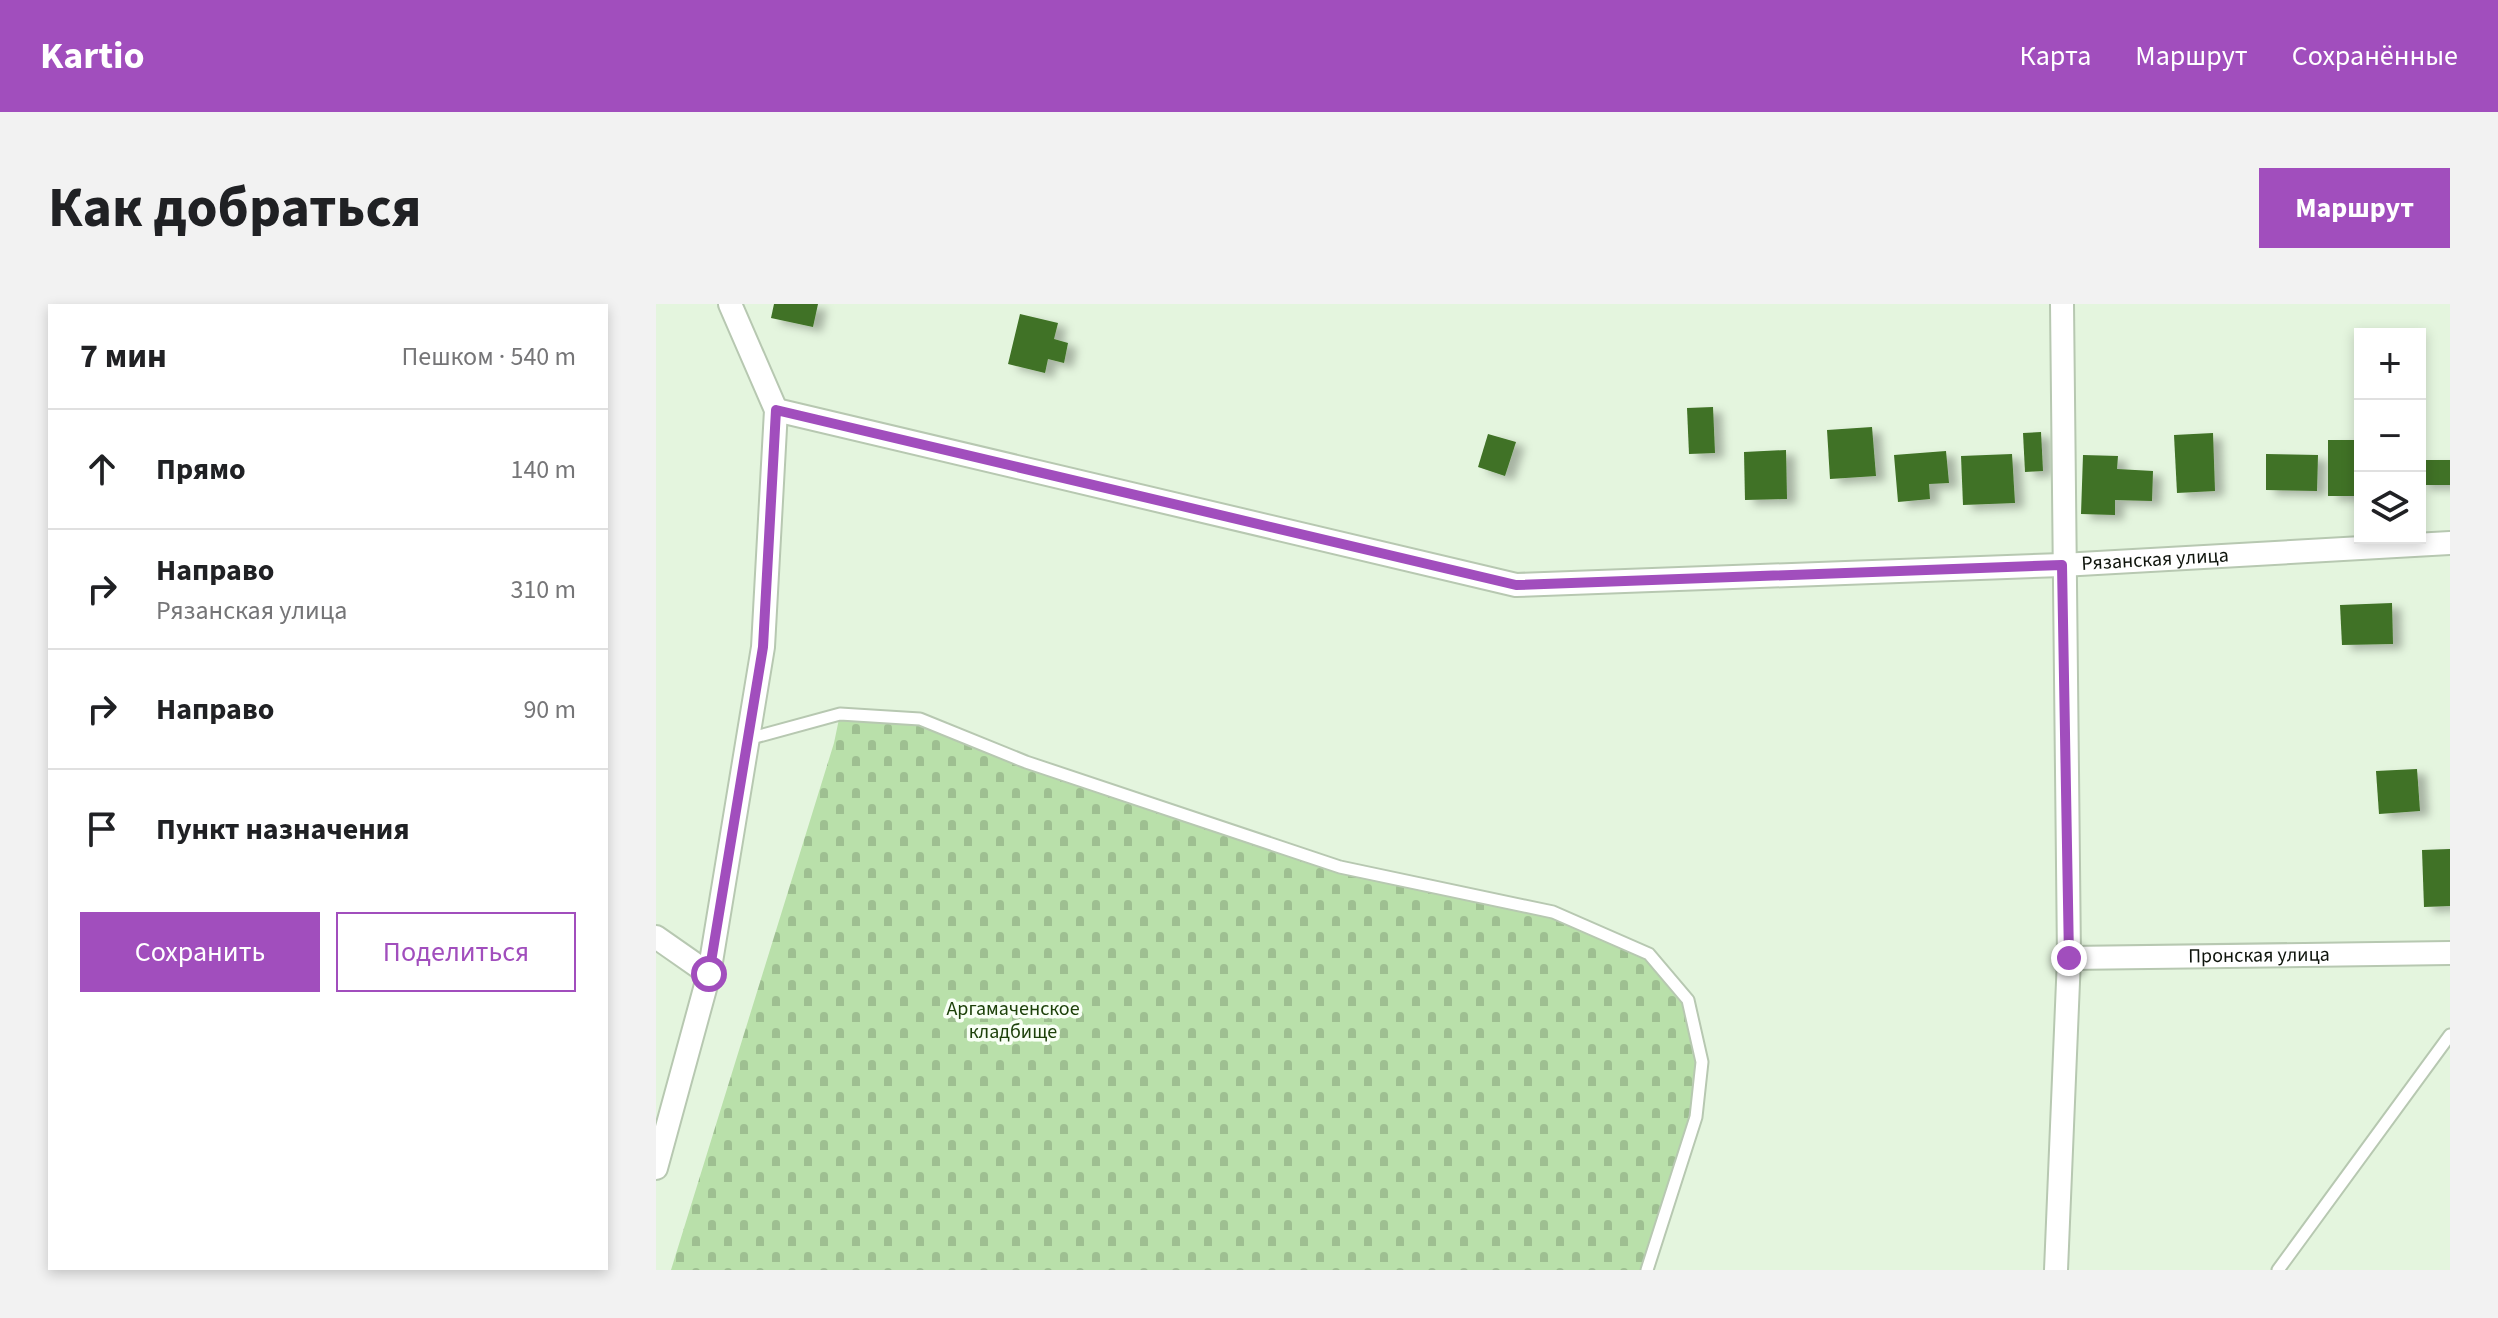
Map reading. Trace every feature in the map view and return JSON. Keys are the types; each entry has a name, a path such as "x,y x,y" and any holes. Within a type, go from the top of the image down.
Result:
{"street":[{"path":"656,1168 709,974 763,647 776,410 730,304"},
{"path":"2056,1270 2069,958 2062,565 2062,304"},
{"name":"Рязанская улица","path":"776,410 1516,585 2062,565 2450,543"},
{"path":"656,937 709,974"},
{"name":"Пронская улица","path":"2069,958 2450,953"}],"lane":[{"path":"748,739 840,714 920,719 1026,762 1340,867 1553,912 1649,954 1688,1000 1702,1062 1696,1117 1647,1270"},
{"path":"2278,1270 2450,1035"}],"green space":[{"name":"Аргамаченское кладбище","path":"840,714 920,719 1340,867 1553,912 1649,954 1688,1000 1702,1062 1696,1117 1647,1270 671,1270 834,743"}],"building":[{"path":"774,304 818,304 813,327 771,318"},
{"path":"1020,314 1058,323 1054,339 1068,343 1064,363 1048,359 1045,373 1008,364"},
{"path":"1713,407 1715,453 1689,454 1687,408"},
{"path":"1872,427 1876,476 1830,479 1827,430"},
{"path":"2041,432 2043,471 2025,472 2023,433"},
{"path":"2213,433 2215,491 2177,493 2174,435"},
{"path":"1488,434 1516,442 1505,476 1478,467"},
{"path":"2328,440 2354,440 2354,496 2328,496"},
{"path":"1786,450 1787,499 1745,500 1744,452"},
{"path":"1946,451 1949,483 1929,484 1930,499 1898,502 1894,455"},
{"path":"2012,454 2015,503 1963,505 1961,456"},
{"path":"2266,454 2318,455 2317,491 2266,490"},
{"path":"2083,455 2118,456 2117,469 2153,471 2152,501 2115,500 2115,515 2081,514"},
{"path":"2426,460 2450,460 2450,485 2426,485"},
{"path":"2392,603 2393,644 2342,645 2340,605"},
{"path":"2417,769 2420,811 2379,814 2376,771"},
{"path":"2450,849 2450,906 2424,907 2422,850"}],"route":[{"path":"709,974 763,647 776,410 1516,585 2062,565 2069,958"}]}
